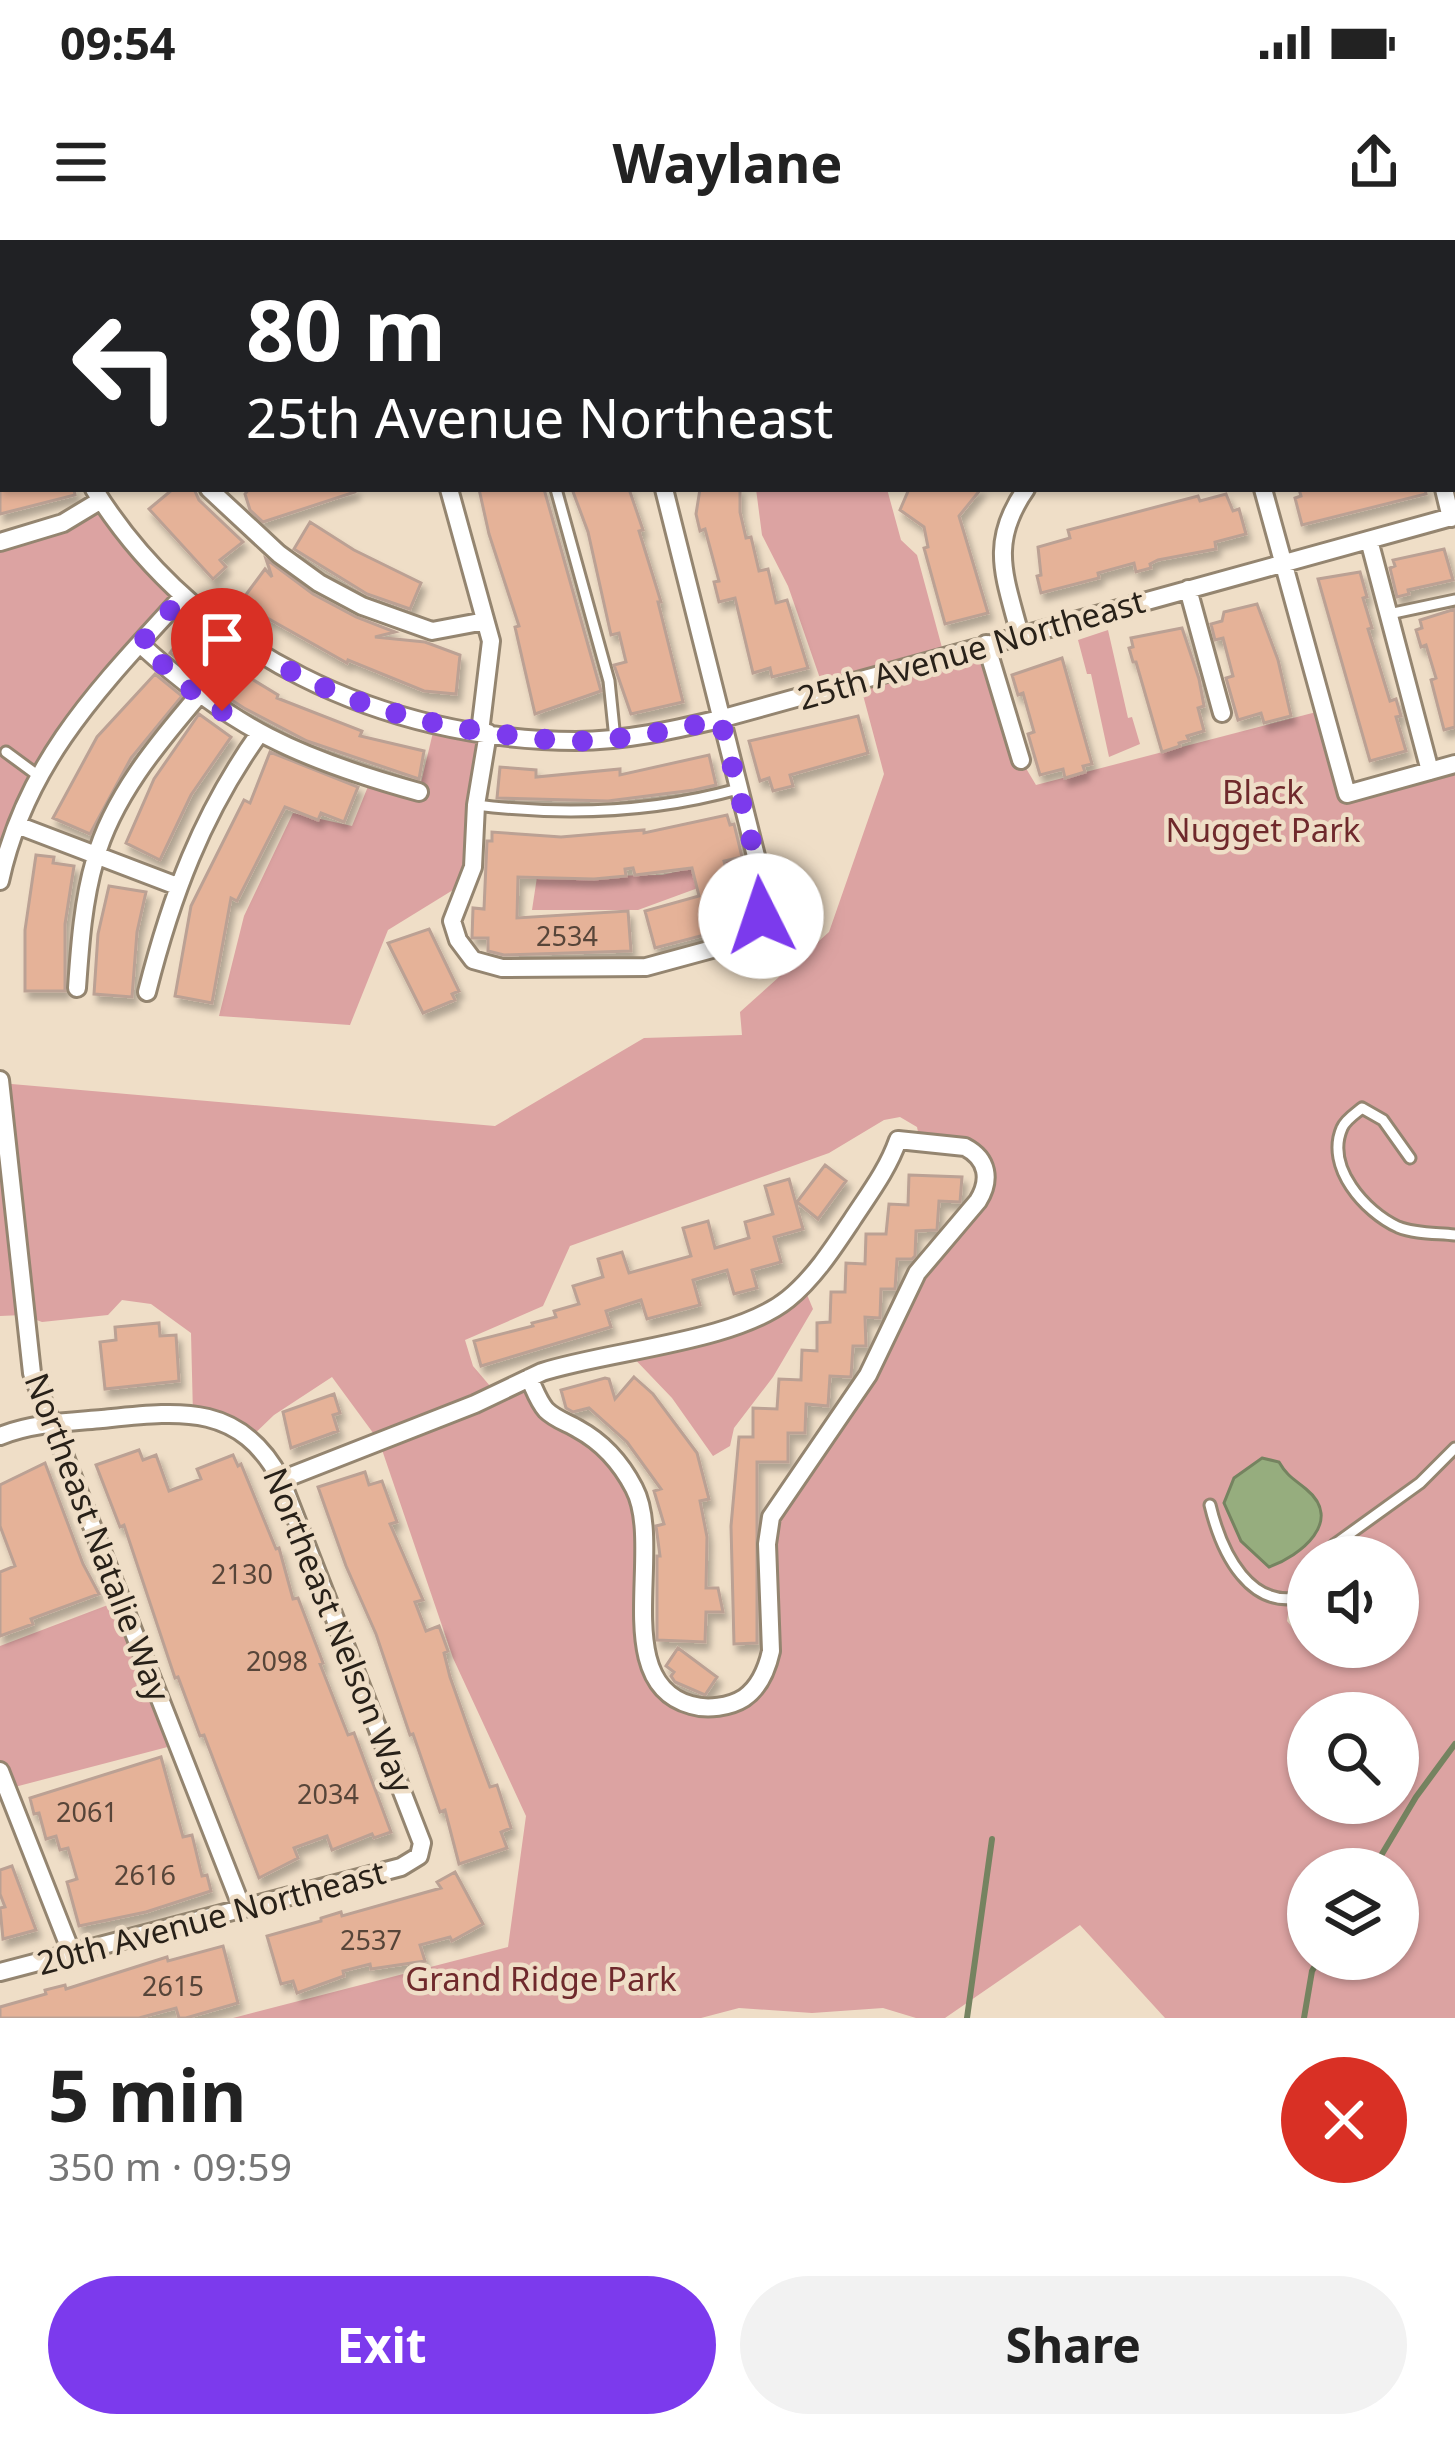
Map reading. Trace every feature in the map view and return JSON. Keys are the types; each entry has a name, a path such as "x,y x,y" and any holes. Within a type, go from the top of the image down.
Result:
{"street":[{"path":"214,492 279,554 362,606 432,632 485,621"},
{"path":"450,492 485,621 491,661 473,867 452,921 458,940 480,964 502,968 646,967 716,948 761,916 763,886 665,492"},
{"path":"1020,634 1001,550 1007,519 1024,492"},
{"path":"1264,492 1347,794 1455,764"},
{"path":"0,542 63,523 97,494"},
{"name":"25th Avenue Northeast","path":"97,494 135,547 183,596 219,628 298,678 370,708 484,732 578,741 660,733 720,719 1453,517"},
{"path":"1369,540 1430,771"},
{"path":"1188,589 1222,713"},
{"path":"0,881 28,795 67,727 183,596"},
{"path":"140,644 198,696 259,734 330,766 419,792"},
{"path":"986,644 1021,760"},
{"path":"77,988 86,897 96,854 134,778 198,696"},
{"path":"147,992 176,886 214,803 259,734"},
{"path":"17,826 176,886"},
{"name":"Northeast Natalie Way","path":"0,1081 28,1352 242,1908"},
{"path":"281,1480 475,1404 529,1378 566,1364 737,1326 775,1309 807,1282 842,1234 898,1140 954,1145 974,1152 986,1169 985,1189 917,1273 868,1375 771,1516 767,1544 771,1651 767,1668 746,1697 717,1707 688,1705 677,1700 656,1676 643,1644 646,1531 638,1495 603,1445 546,1410 529,1378"},
{"name":"Northeast Nelson Way","path":"53,1423 181,1413 227,1423 266,1451 419,1829 418,1856"},
{"path":"0,1436 53,1423"},
{"path":"0,1771 72,1954"},
{"name":"20th Avenue Northeast","path":"0,1972 401,1867 418,1856"}],"lane":[{"path":"557,492 609,681 616,739"},
{"path":"1389,614 1455,600"},
{"path":"6,752 40,777"},
{"path":"476,805 545,812 632,809 694,801 739,788"},
{"path":"1410,1159 1383,1120 1362,1108 1342,1126 1338,1156 1348,1181 1373,1212 1402,1229 1455,1235"},
{"path":"1346,1536 1420,1483 1455,1448"},
{"path":"1210,1505 1218,1541 1238,1572 1257,1591 1287,1600"}],"green space":[{"path":"756,492 888,492 901,540 917,555 944,655 986,644 1021,760 1036,785 1324,710 1347,794 1455,764 1455,2018 1165,2018 1080,1925 945,2018 916,2018 883,2008 812,2013 739,2008 701,2018 233,2018 508,1947 526,1816 453,1658 379,1441 332,1377 274,1415 251,1437 193,1415 191,1333 151,1304 122,1300 108,1315 42,1322 23,1315 0,1316 0,1177 8,1173 0,1083 495,1126 644,1038 742,1035 740,1012 829,932 884,774 859,680 824,690 788,586 762,535","holes":["900,1117 917,1127 920,1142 981,1160 978,1201 917,1273 868,1375 768,1530 767,1668 732,1704 677,1699 643,1644 633,1484 561,1420 529,1378 496,1393 473,1366 465,1340 543,1306 570,1246 829,1153 884,1120"]},
{"path":"101,500 183,596 67,727 0,881 0,542"},
{"path":"1108,630 1128,718 1132,717 1140,744 1109,757 1091,674 1087,674 1078,640"},
{"path":"435,724 488,733 466,882 388,930 350,1025 219,1016 244,916 293,813 352,826 371,779 419,791"},
{"path":"756,854 758,866 638,910 532,910 537,877 662,875"},
{"path":"803,1285 813,1309 773,1377 734,1428 730,1446 713,1456 672,1398 627,1351 737,1326"},
{"path":"121,1600 179,1744 7,1789 0,1771 0,1646"}],"shaded area":[{"path":"1262,1458 1279,1462 1317,1501 1320,1525 1314,1536 1287,1536 1287,1558 1269,1567 1241,1541 1224,1503 1234,1478"}],"building":[{"path":"0,492 74,492 75,495 0,514"},
{"path":"169,492 195,492 243,542 220,560 226,567 213,579 149,509"},
{"path":"355,492 263,522 250,510 245,494"},
{"path":"480,492 545,492 601,691 535,714 515,627 519,626"},
{"path":"573,492 630,492 683,702 631,714 614,665 626,662 619,633 611,635 588,532"},
{"path":"700,492 740,492 746,538 751,537 759,571 768,569 776,603 787,600 808,668 772,677 770,668 753,673 735,598 719,602 714,582 719,581 705,529 700,531 696,514"},
{"path":"908,492 979,492 959,516 988,613 945,624 924,548 928,547 924,527 900,510"},
{"path":"1300,492 1426,494 1302,525 1295,498"},
{"path":"1226,494 1233,511 1239,509 1246,534 1215,542 1216,549 1158,560 1151,568 1136,572 1134,563 1041,593 1038,547 1070,538 1068,530 1198,496 1200,501"},
{"path":"310,522 421,583 410,609 367,594 294,549"},
{"path":"1444,549 1453,580 1397,597 1390,568 1395,566 1393,560"},
{"path":"266,559 313,594 395,632 375,637 425,642 460,655 456,694 424,691 347,663 262,615 242,600 265,569 272,577"},
{"path":"1360,572 1372,628 1368,629 1390,701 1396,699 1406,751 1370,761 1318,579"},
{"path":"1257,604 1278,660 1291,716 1264,723 1261,713 1238,720 1226,678 1233,676 1223,638 1215,640 1211,624 1222,621 1224,612"},
{"path":"1455,609 1455,727 1444,730 1431,680 1436,678 1416,630 1422,628 1420,620"},
{"path":"1182,628 1199,679 1204,706 1198,708 1204,731 1162,752 1129,648 1133,647 1131,638"},
{"path":"186,631 223,660 204,680 170,653"},
{"path":"1062,658 1092,764 1083,766 1085,772 1065,778 1063,769 1040,775 1028,734 1034,732 1023,693 1018,695 1012,675"},
{"path":"232,667 277,698 362,731 360,736 424,751 419,779 307,741 244,708 216,690"},
{"path":"155,674 182,696 131,758 90,834 53,818 97,737"},
{"path":"199,714 231,737 191,795 160,860 126,843 154,779"},
{"path":"858,716 868,753 790,775 793,786 773,791 769,778 760,781 749,741"},
{"path":"270,752 358,787 344,822 321,813 318,820 285,807 237,901 231,898 212,1003 175,996 191,906 244,800 250,803"},
{"path":"709,755 716,785 694,790 608,801 497,798 500,767 536,770 536,777 620,769 620,775"},
{"path":"727,815 742,857 724,861 739,914 710,927 712,933 655,948 645,911 699,896 692,868 635,875 633,868 625,869 626,876 594,879 518,877 517,918 628,911 631,951 504,955 488,951 488,938 472,938 473,908 484,909 487,841 492,841 492,832 561,837 644,833"},
{"path":"36,855 74,866 65,924 65,991 25,991 25,930"},
{"path":"109,886 146,892 137,932 132,997 94,994 98,934"},
{"path":"429,929 459,991 452,994 455,1000 423,1013 388,943"},
{"path":"825,1165 846,1181 818,1219 797,1202"},
{"path":"909,1175 962,1177 960,1202 939,1201 937,1230 916,1231 915,1256 897,1259 895,1289 881,1289 880,1318 865,1317 866,1346 853,1346 851,1377 830,1376 828,1406 806,1404 805,1433 788,1433 788,1462 757,1462 757,1643 734,1644 731,1526 739,1437 753,1437 753,1408 777,1409 779,1379 801,1380 802,1350 817,1351 817,1323 830,1322 831,1292 845,1292 846,1263 865,1264 866,1234 886,1234 889,1204 908,1205"},
{"path":"789,1179 803,1229 774,1237 781,1262 752,1270 757,1288 734,1294 727,1270 693,1280 700,1305 647,1319 641,1300 606,1311 611,1327 481,1366 474,1341 533,1326 556,1317 554,1311 579,1304 573,1286 603,1277 598,1259 622,1252 629,1273 691,1256 683,1228 708,1221 715,1248 749,1238 745,1222 773,1214 765,1186"},
{"path":"159,1323 160,1336 176,1335 179,1381 105,1389 100,1342 116,1340 115,1327"},
{"path":"634,1377 653,1394 697,1453 709,1499 700,1501 707,1537 706,1588 718,1588 723,1612 706,1612 705,1642 657,1640 660,1556 656,1526 664,1524 654,1491 661,1489 627,1442 589,1408 573,1412 566,1408 561,1390 605,1378 615,1399"},
{"path":"334,1394 340,1413 333,1415 338,1431 291,1448 283,1412"},
{"path":"139,1450 143,1460 156,1455 169,1491 201,1479 197,1469 233,1455 241,1464 391,1832 374,1838 372,1834 332,1850 327,1836 294,1848 298,1858 259,1878 204,1735 200,1736 175,1678 124,1525 120,1527 96,1465"},
{"path":"45,1463 99,1594 0,1636 0,1572 15,1566 0,1526 0,1485"},
{"path":"365,1472 369,1485 382,1481 397,1522 390,1524 423,1600 415,1602 426,1631 439,1626 450,1677 471,1736 490,1787 497,1785 511,1828 501,1832 507,1848 459,1864 445,1810 440,1812 318,1487"},
{"path":"678,1648 717,1677 705,1695 671,1676 674,1672 666,1666"},
{"path":"161,1757 183,1837 192,1835 202,1876 207,1875 211,1891 146,1912 79,1926 67,1882 77,1879 68,1848 60,1850 56,1836 46,1839 30,1798"},
{"path":"12,1866 36,1930 3,1939 0,1870"},
{"path":"455,1872 483,1924 452,1941 450,1937 420,1945 425,1961 371,1969 370,1964 297,1993 293,1981 281,1984 267,1936 441,1888 437,1882"},
{"path":"223,1946 238,2003 186,2018 179,2018 176,2008 139,2018 0,2018 0,2007 46,1994 45,1990 65,1985 66,1989 167,1957 168,1961"}],"waterway":[{"path":"1386,1848 1455,1744"},
{"path":"967,2018 992,1839"},
{"path":"1304,2018 1310,1980"}],"route":[{"path":"222,711 140,644 183,596 219,628 298,678 407,718 480,732 578,741 660,733 720,719 763,886 761,916"}],"park label":[{"name":"Black Nugget Park","path":"1263,810"},
{"name":"Grand Ridge Park","path":"541,1978"}]}
